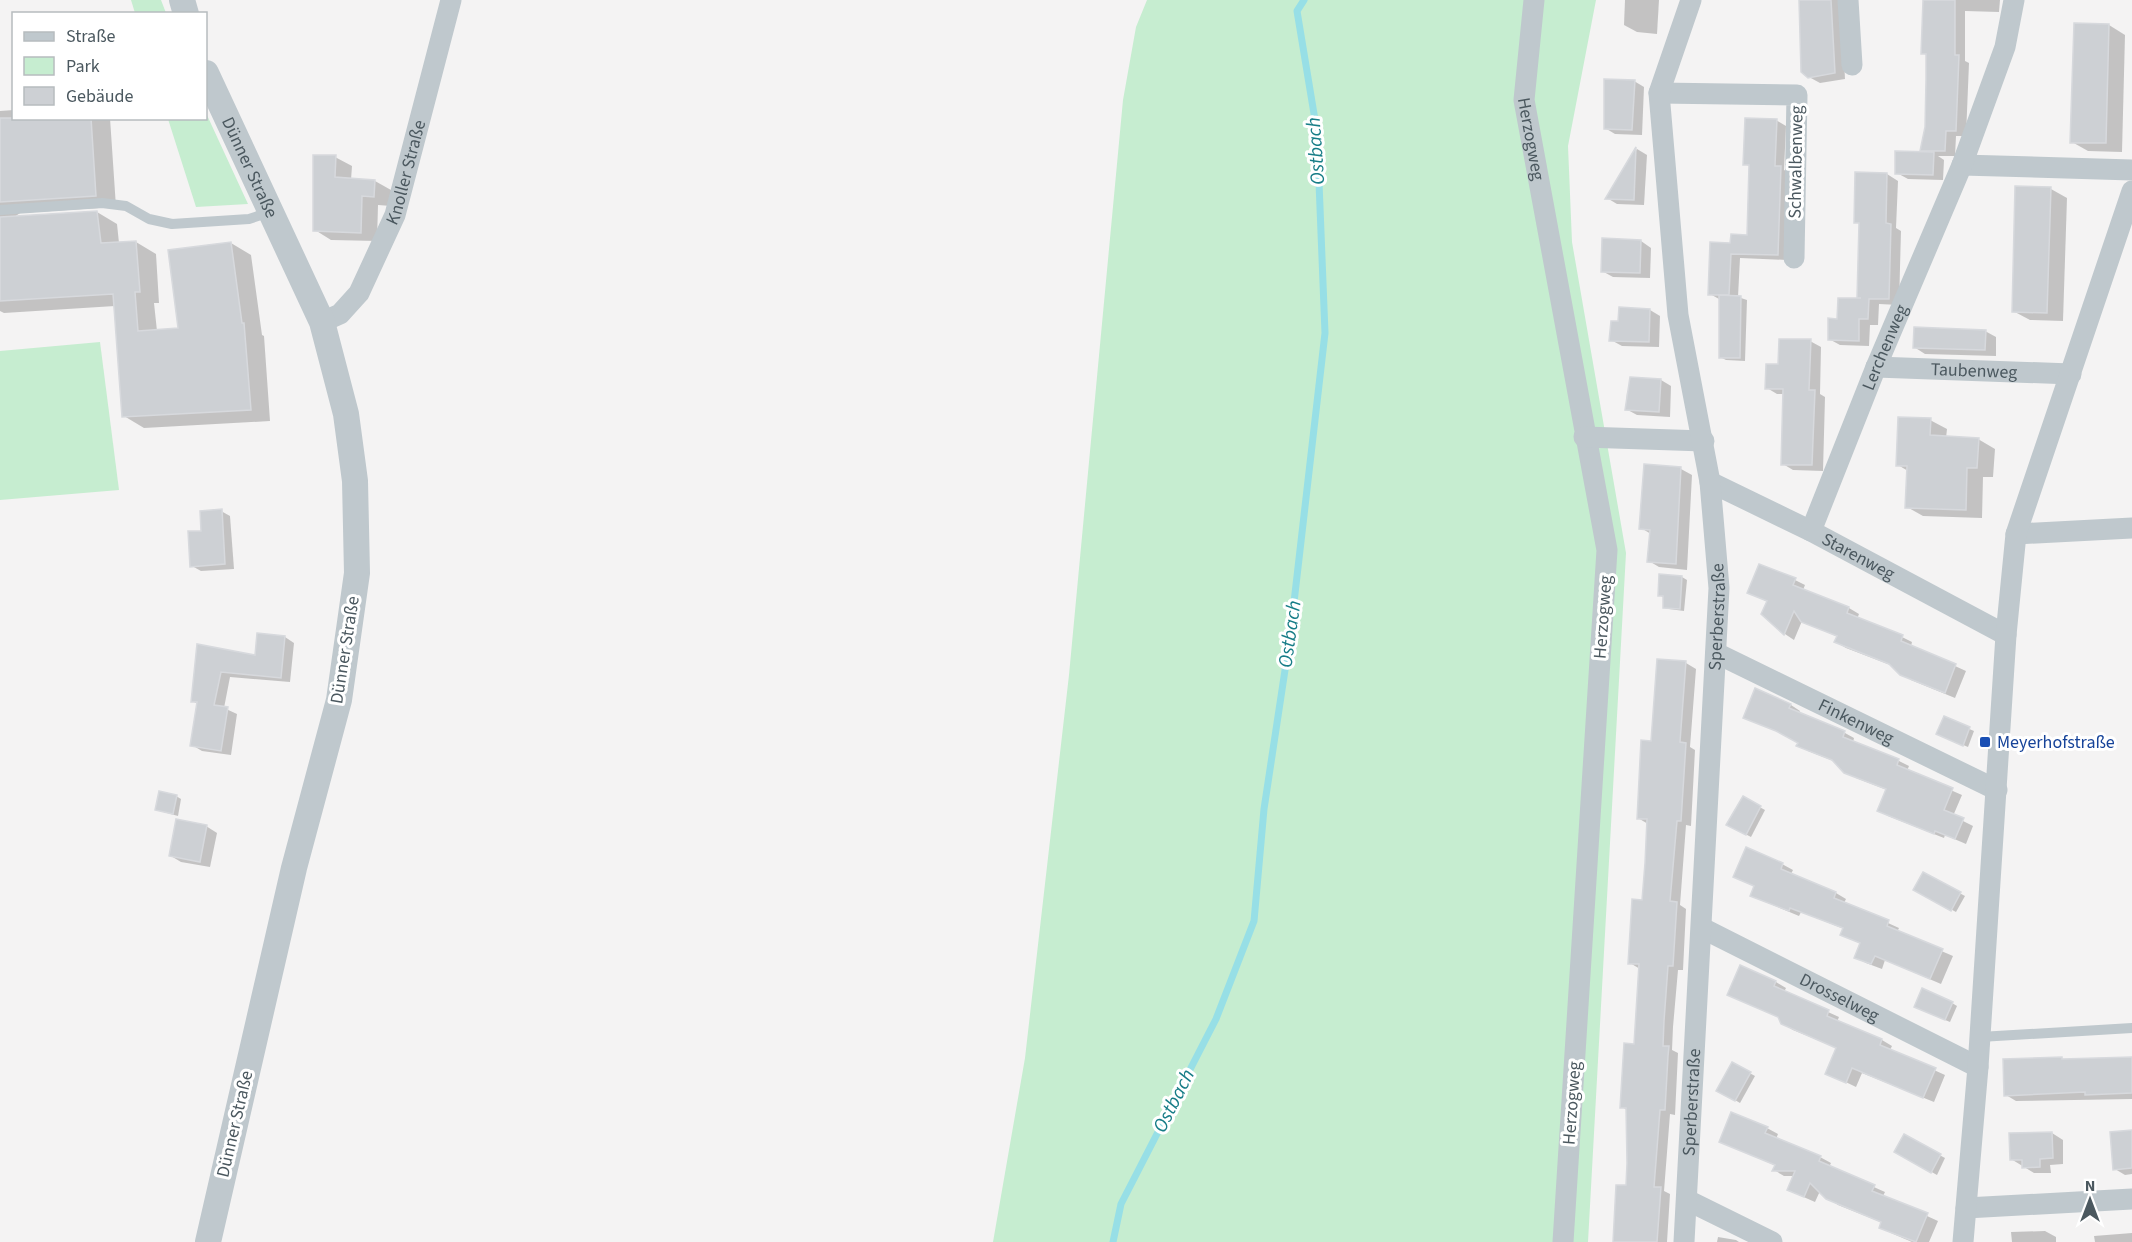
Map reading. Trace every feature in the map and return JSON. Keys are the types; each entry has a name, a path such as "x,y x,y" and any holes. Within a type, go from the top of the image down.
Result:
{"street":[{"name":"Knoller Straße","path":"322,322 340,314 359,293 396,215 451,0"},
{"name":"Herzogweg","path":"1534,0 1524,100 1584,436 1607,550 1563,1242"},
{"name":"Sperberstraße","path":"1684,1242 1719,588 1710,482 1704,441 1678,315 1659,93 1691,0"},
{"path":"1848,0 1852,65"},
{"name":"Lerchenweg","path":"1811,531 1876,367 1962,165 2006,47 2014,0"},
{"name":"Dünner Straße","path":"207,75 322,322 346,414 355,481 357,573 339,700 294,868 208,1242"},
{"name":"Schwalbenweg","path":"1659,93 1797,95 1794,258"},
{"path":"1962,165 2132,170"},
{"path":"1963,1242 1978,1067 2006,635 2016,534 2132,191"},
{"name":"Taubenweg","path":"1876,367 2071,374"},
{"path":"1584,436 1704,441"},
{"name":"Starenweg","path":"1710,482 1811,531 2006,635"},
{"path":"2016,534 2132,528"},
{"name":"Finkenweg","path":"1716,653 1997,790"},
{"name":"Drosselweg","path":"1702,928 1978,1067"},
{"path":"1966,1208 2132,1199"},
{"path":"1687,1200 1772,1242"}],"lane":[{"path":"0,210 102,203 126,206 149,219 172,225 249,219 270,212"},
{"path":"1980,1037 2132,1028"}],"green space":[{"path":"131,0 161,0 166,12 135,12"},
{"path":"1147,0 1596,0 1568,146 1572,242 1626,553 1588,1242 993,1242 1025,1058 1069,675 1123,100 1136,27"},
{"path":"207,115 248,204 196,207 168,120 207,120"},
{"path":"100,342 119,490 0,500 0,351"}],"building":[{"path":"1799,0 1831,0 1835,73 1808,78 1801,72"},
{"path":"1923,0 1955,0 1955,55 1959,55 1956,131 1946,131 1945,151 1920,151 1925,127 1926,80 1926,54 1921,54"},
{"path":"2074,23 2109,24 2106,143 2070,143"},
{"path":"1604,79 1635,80 1632,130 1604,129"},
{"path":"0,118 91,120 96,196 0,202"},
{"path":"1745,118 1777,119 1775,166 1781,166 1778,255 1731,254 1729,295 1708,295 1710,242 1730,243 1731,234 1747,235 1749,165 1743,165"},
{"path":"1636,147 1634,200 1605,199"},
{"path":"1895,151 1934,152 1933,175 1895,174"},
{"path":"313,155 336,155 335,177 375,180 374,197 362,196 361,233 313,231"},
{"path":"1855,172 1887,173 1886,223 1891,224 1889,299 1869,299 1868,319 1859,319 1859,341 1828,340 1828,318 1837,319 1838,298 1857,298 1859,223 1854,223"},
{"path":"2015,186 2051,187 2047,313 2012,312"},
{"path":"97,211 101,243 136,241 140,292 135,292 138,331 178,328 168,250 231,242 242,323 244,323 251,410 122,417 113,294 0,301 0,217"},
{"path":"1602,238 1641,240 1640,273 1601,272"},
{"path":"1719,295 1741,296 1740,358 1719,358"},
{"path":"1619,307 1650,309 1649,342 1609,341 1611,321 1618,321"},
{"path":"1914,327 1986,330 1985,350 1913,348"},
{"path":"1779,339 1811,339 1809,390 1815,390 1812,465 1781,465 1783,389 1765,389 1766,364 1778,364"},
{"path":"1630,377 1661,379 1659,412 1625,410"},
{"path":"1898,417 1931,418 1930,435 1979,438 1977,468 1967,468 1966,510 1905,508 1907,466 1896,466"},
{"path":"1644,464 1681,467 1676,564 1647,562 1650,530 1639,529"},
{"path":"222,509 225,564 190,567 188,531 201,531 200,511"},
{"path":"1759,564 1796,578 1793,585 1849,607 1847,613 1903,635 1901,641 1956,664 1945,693 1900,675 1889,664 1834,642 1837,636 1801,622 1794,611 1784,635 1761,614 1767,601 1747,593"},
{"path":"1659,574 1682,576 1680,609 1663,608 1663,596 1658,596"},
{"path":"257,633 285,636 281,678 221,672 214,705 228,707 221,751 190,746 197,702 191,702 197,644 255,655"},
{"path":"1657,659 1686,661 1680,742 1686,743 1681,821 1677,821 1670,901 1677,902 1673,966 1668,966 1664,1021 1663,1046 1669,1046 1665,1110 1660,1110 1654,1187 1661,1187 1657,1242 1613,1242 1616,1185 1626,1185 1626,1108 1620,1108 1624,1043 1634,1044 1639,964 1628,964 1632,899 1642,900 1645,863 1647,819 1637,819 1641,740 1651,741"},
{"path":"1755,688 1791,704 1789,708 1845,731 1843,737 1899,759 1897,765 1953,788 1944,810 1964,818 1955,839 1935,831 1934,834 1877,811 1886,789 1844,773 1832,760 1796,746 1798,743 1776,731 1743,718"},
{"path":"1944,716 1970,727 1963,746 1936,734"},
{"path":"159,791 177,795 173,814 155,810"},
{"path":"1743,796 1761,806 1746,835 1726,825"},
{"path":"176,819 207,825 200,862 169,856"},
{"path":"1746,847 1783,863 1781,869 1836,892 1834,898 1889,920 1887,926 1943,949 1930,979 1875,956 1871,964 1854,958 1860,943 1840,935 1843,928 1750,896 1754,886 1733,877"},
{"path":"1923,872 1961,892 1951,911 1913,890"},
{"path":"1740,965 1776,981 1774,986 1829,1010 1827,1016 1882,1039 1880,1045 1936,1068 1923,1098 1852,1068 1846,1083 1825,1074 1836,1048 1781,1024 1778,1017 1727,995"},
{"path":"1922,988 1953,1002 1945,1020 1914,1007"},
{"path":"2062,1057 2062,1059 2132,1057 2132,1093 2085,1095 2085,1092 2004,1096 2003,1059"},
{"path":"1732,1062 1751,1072 1735,1101 1716,1091"},
{"path":"1731,1112 1768,1127 1765,1133 1821,1156 1819,1161 1875,1185 1872,1191 1928,1213 1916,1242 1879,1228 1881,1222 1826,1199 1810,1183 1804,1197 1787,1190 1795,1171 1772,1171 1775,1165 1719,1142"},
{"path":"2132,1130 2132,1168 2113,1170 2110,1132"},
{"path":"2052,1132 2053,1158 2040,1159 2040,1167 2022,1168 2022,1160 2010,1160 2009,1133"},
{"path":"1904,1134 1941,1154 1931,1173 1894,1152"}],"waterway":[{"name":"Ostbach","path":"1113,1242 1121,1204 1216,1019 1254,921 1264,809 1290,637 1325,333 1317,132 1297,11 1304,0"}],"place":[{"name":"Meyerhofstraße","path":"1985,742"}]}
